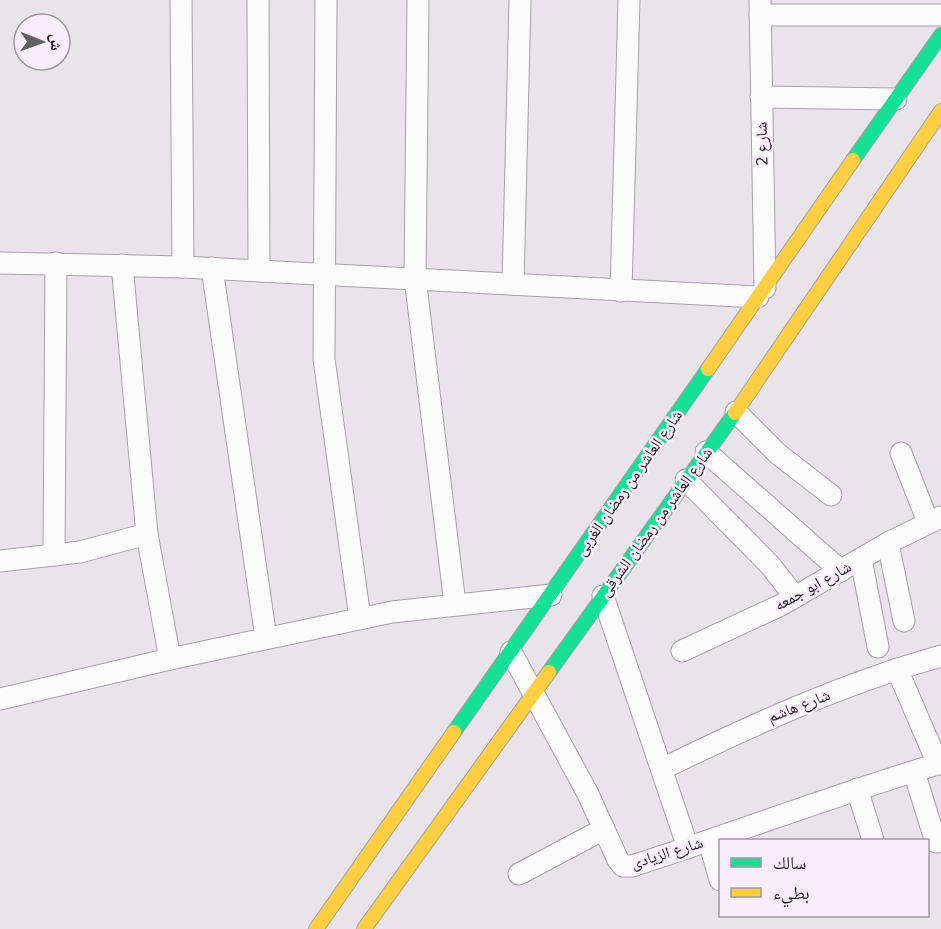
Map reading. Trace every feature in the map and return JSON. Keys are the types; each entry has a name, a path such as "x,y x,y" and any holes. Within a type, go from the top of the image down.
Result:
{"street":[{"path":"181,0 183,267"},
{"path":"258,0 259,270"},
{"path":"326,0 324,359 360,618"},
{"path":"418,0 415,278 455,604"},
{"path":"513,284 520,0"},
{"path":"621,291 629,0"},
{"path":"760,7 941,15"},
{"name":"شارع 2","path":"760,7 762,293"},
{"name":"شارع العاشر من رمضان الغربى","path":"316,929 511,652 560,588 692,403 762,293 941,35"},
{"path":"761,96 896,99"},
{"name":"شارع العاشر من رمضان الشرقى","path":"364,929 533,693 593,603 706,452 717,427 736,412 941,111"},
{"path":"0,262 259,270 621,291 762,293"},
{"path":"54,555 56,263"},
{"path":"122,265 147,534 170,659"},
{"path":"212,268 266,638"},
{"path":"736,412 778,454 831,495"},
{"path":"706,452 841,571"},
{"path":"901,453 935,519"},
{"path":"686,480 770,565 795,597"},
{"name":"شارع ابو جمعه","path":"682,651 795,597 888,543 935,519"},
{"path":"0,561 80,552 147,534"},
{"path":"888,543 904,621"},
{"path":"861,559 878,647"},
{"path":"0,699 360,618 560,588"},
{"path":"593,603 662,769 688,848"},
{"name":"شارع الزيادى","path":"511,652 620,864 627,867 857,789 940,764"},
{"name":"شارع هاشم","path":"662,769 753,725 897,669 941,656"},
{"path":"897,669 940,764"},
{"path":"914,772 936,842"},
{"path":"857,789 873,839"},
{"path":"519,874 604,829"},
{"path":"709,841 719,876"}],"traffic: fast":[{"path":"853,160 941,35"},
{"path":"454,732 708,369"},
{"path":"549,672 735,413"}],"traffic: slow":[{"path":"735,413 941,111"},
{"path":"708,369 853,160"},
{"path":"364,929 549,672"},
{"path":"316,929 454,732"}]}
